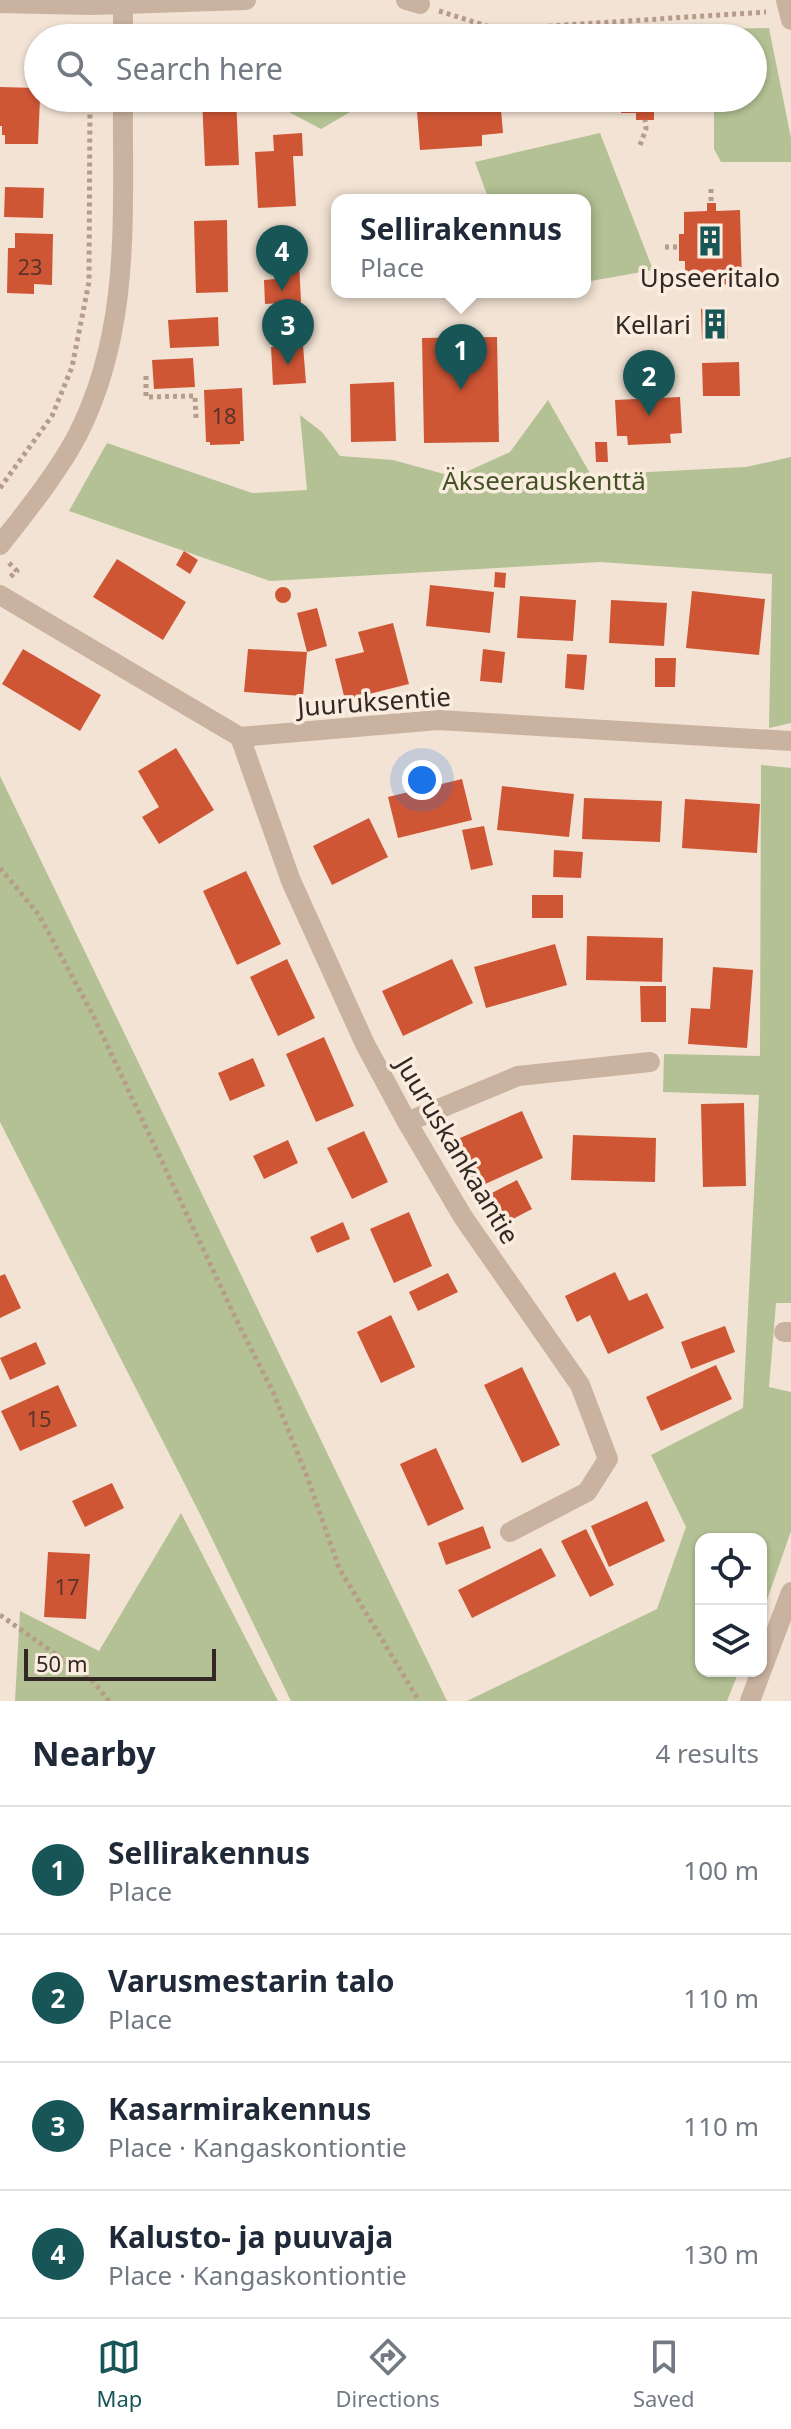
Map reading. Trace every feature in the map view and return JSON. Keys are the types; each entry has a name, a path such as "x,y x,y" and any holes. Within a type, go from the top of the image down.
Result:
{"street":[{"path":"0,3 246,0"},
{"path":"123,24 124,2"},
{"path":"0,545 32,504 77,435 109,355 116,320 122,249 123,112"},
{"path":"0,595 240,737"},
{"name":"Juuruksentie","path":"240,737 438,720 791,741"},
{"name":"Juuruskankaantie","path":"240,737 291,881 365,1044 463,1217 580,1385 608,1459 587,1492 510,1532"},
{"path":"407,1122 518,1076 650,1062"},
{"path":"750,1701 791,1592"}],"path":[{"path":"413,2 478,24"},
{"path":"580,24 788,10"},
{"path":"0,488 52,416 72,367 89,282 90,112"},
{"path":"640,145 646,129 645,120"},
{"path":"711,189 711,203"},
{"path":"665,247 679,247"},
{"path":"146,376 146,397 195,396 196,418"},
{"path":"0,555 17,571 0,587"},
{"path":"0,868 39,915 93,1015 273,1392 339,1568 419,1701"},
{"path":"0,1615 91,1679 109,1701"}],"green space":[{"path":"767,28 791,138 791,162 721,162 714,149 714,112 767,112"},
{"path":"289,112 350,112 321,129"},
{"path":"600,133 653,270 591,281 591,194 487,194 475,162"},
{"name":"Äkseerauskenttä","path":"548,400 591,475 746,467 791,457 791,723 769,728 772,574 600,562 270,581 69,511 107,443 252,493 307,490 300,415 322,432 340,456 393,460 455,477 510,452"},
{"path":"761,765 791,768 791,1303 776,1303 769,1387 791,1392 791,1531 767,1600 767,1533 695,1533 695,1677 737,1677 727,1701 467,1701 657,1609 686,1527 651,1455 743,1408 759,1095 663,1092 664,1054 760,1056"},
{"path":"0,776 447,1701 291,1701 201,1516 0,1122"},
{"path":"181,1513 278,1701 15,1701 20,1611 99,1651"}],"building":[{"path":"0,87 24,88 24,112 39,112 38,144 5,144 5,135 2,135"},
{"path":"203,112 237,112 239,165 205,166"},
{"path":"417,112 501,112 503,133 482,135 482,146 420,150"},
{"path":"654,112 654,120 636,120 636,113 621,113"},
{"path":"302,133 303,156 293,156 296,206 258,208 255,152 274,151 273,135"},
{"path":"5,187 44,188 43,218 4,217"},
{"name":"Upseeritalo","path":"707,203 716,203 716,211 740,210 742,281 739,284 685,282 685,261 679,261 679,234 684,234 684,212 707,211"},
{"path":"227,220 228,292 196,293 194,221"},
{"path":"15,233 53,234 52,285 34,284 34,294 7,293 8,248 15,248"},
{"path":"299,261 301,302 265,304 264,280 276,279 276,262"},
{"name":"Kellari","path":"727,308 728,339 702,340 701,309"},
{"path":"218,317 219,346 170,348 168,320"},
{"path":"497,337 499,442 424,443 422,338"},
{"path":"303,345 306,383 273,385 271,347"},
{"path":"193,358 195,387 154,389 152,360"},
{"path":"739,362 740,396 703,396 702,363"},
{"path":"394,382 396,441 351,442 350,384"},
{"path":"242,388 244,441 240,444 210,445 206,442 204,390"},
{"path":"680,397 682,433 670,434 671,443 628,445 627,436 617,436 615,400"},
{"path":"595,442 607,442 608,462 596,462"},
{"path":"184,551 198,560 190,574 176,565"},
{"path":"117,559 186,602 163,640 93,597"},
{"path":"495,572 506,573 505,588 494,587"},
{"path":"430,585 494,592 490,633 426,626"},
{"path":"283,587 289,589 289,601 283,603 277,601 275,595 277,589"},
{"path":"692,591 765,599 759,655 686,648"},
{"path":"520,596 576,600 573,641 517,638"},
{"path":"611,600 667,603 664,646 609,643"},
{"path":"317,608 327,646 307,652 297,613"},
{"path":"393,623 409,684 345,700 335,659 364,652 358,632"},
{"path":"23,649 101,695 80,731 2,684"},
{"path":"248,649 307,652 303,696 244,692"},
{"path":"483,649 505,652 502,683 480,681"},
{"path":"567,654 587,655 584,690 565,688"},
{"path":"655,658 676,658 675,687 655,687"},
{"path":"176,748 214,810 159,844 142,817 159,807 138,771"},
{"path":"462,779 472,820 398,838 388,797"},
{"path":"502,786 574,794 569,837 497,830"},
{"path":"584,798 662,801 660,842 582,839"},
{"path":"685,799 760,804 757,853 682,848"},
{"path":"369,818 388,857 332,885 313,846"},
{"path":"484,826 493,865 471,870 462,830"},
{"path":"554,850 583,852 581,878 553,877"},
{"path":"246,871 281,944 237,965 203,891"},
{"path":"532,895 563,895 563,918 532,918"},
{"path":"587,936 663,938 662,982 586,980"},
{"path":"555,944 567,985 486,1008 474,967"},
{"path":"287,959 315,1018 278,1036 250,977"},
{"path":"452,959 473,1003 403,1036 382,991"},
{"path":"713,967 753,970 747,1048 688,1044 691,1008 710,1009"},
{"path":"640,986 666,986 666,1022 641,1022"},
{"path":"324,1037 354,1106 316,1122 286,1054"},
{"path":"253,1058 265,1086 230,1101 218,1073"},
{"path":"744,1103 746,1186 703,1187 701,1104"},
{"path":"522,1111 543,1158 472,1190 451,1142"},
{"path":"364,1131 388,1182 352,1199 327,1148"},
{"path":"573,1135 656,1138 655,1182 571,1180"},
{"path":"288,1140 298,1163 264,1179 253,1156"},
{"path":"517,1180 532,1209 501,1225 486,1196"},
{"path":"409,1212 432,1266 394,1283 370,1229"},
{"path":"343,1222 350,1239 317,1253 310,1237"},
{"path":"615,1272 629,1301 647,1293 664,1328 608,1354 590,1315 577,1322 565,1296"},
{"path":"448,1273 458,1292 418,1311 409,1292"},
{"path":"5,1274 21,1308 0,1318 0,1276"},
{"path":"391,1315 415,1367 381,1383 357,1332"},
{"path":"725,1326 735,1352 691,1369 681,1342"},
{"path":"36,1342 46,1364 10,1380 0,1358"},
{"path":"716,1365 732,1399 661,1431 646,1397"},
{"path":"522,1367 560,1445 522,1463 484,1385"},
{"path":"58,1385 77,1426 20,1451 1,1411"},
{"path":"436,1448 464,1509 428,1526 400,1464"},
{"path":"112,1483 124,1508 85,1527 72,1501"},
{"path":"647,1501 665,1541 609,1567 591,1526"},
{"path":"483,1526 491,1548 446,1565 438,1543"},
{"path":"586,1529 614,1585 590,1597 561,1541"},
{"path":"541,1548 556,1576 472,1618 458,1590"},
{"path":"48,1552 90,1554 86,1619 44,1617"}],"place":[{"name":"Upseeritalo","path":"710,241"},
{"name":"Kalusto- ja puuvaja","path":"282,291"},
{"name":"Kellari","path":"715,324"},
{"name":"Kasarmirakennus","path":"288,365"},
{"name":"Sellirakennus","path":"461,390"},
{"name":"Varusmestarin talo","path":"649,416"}]}
